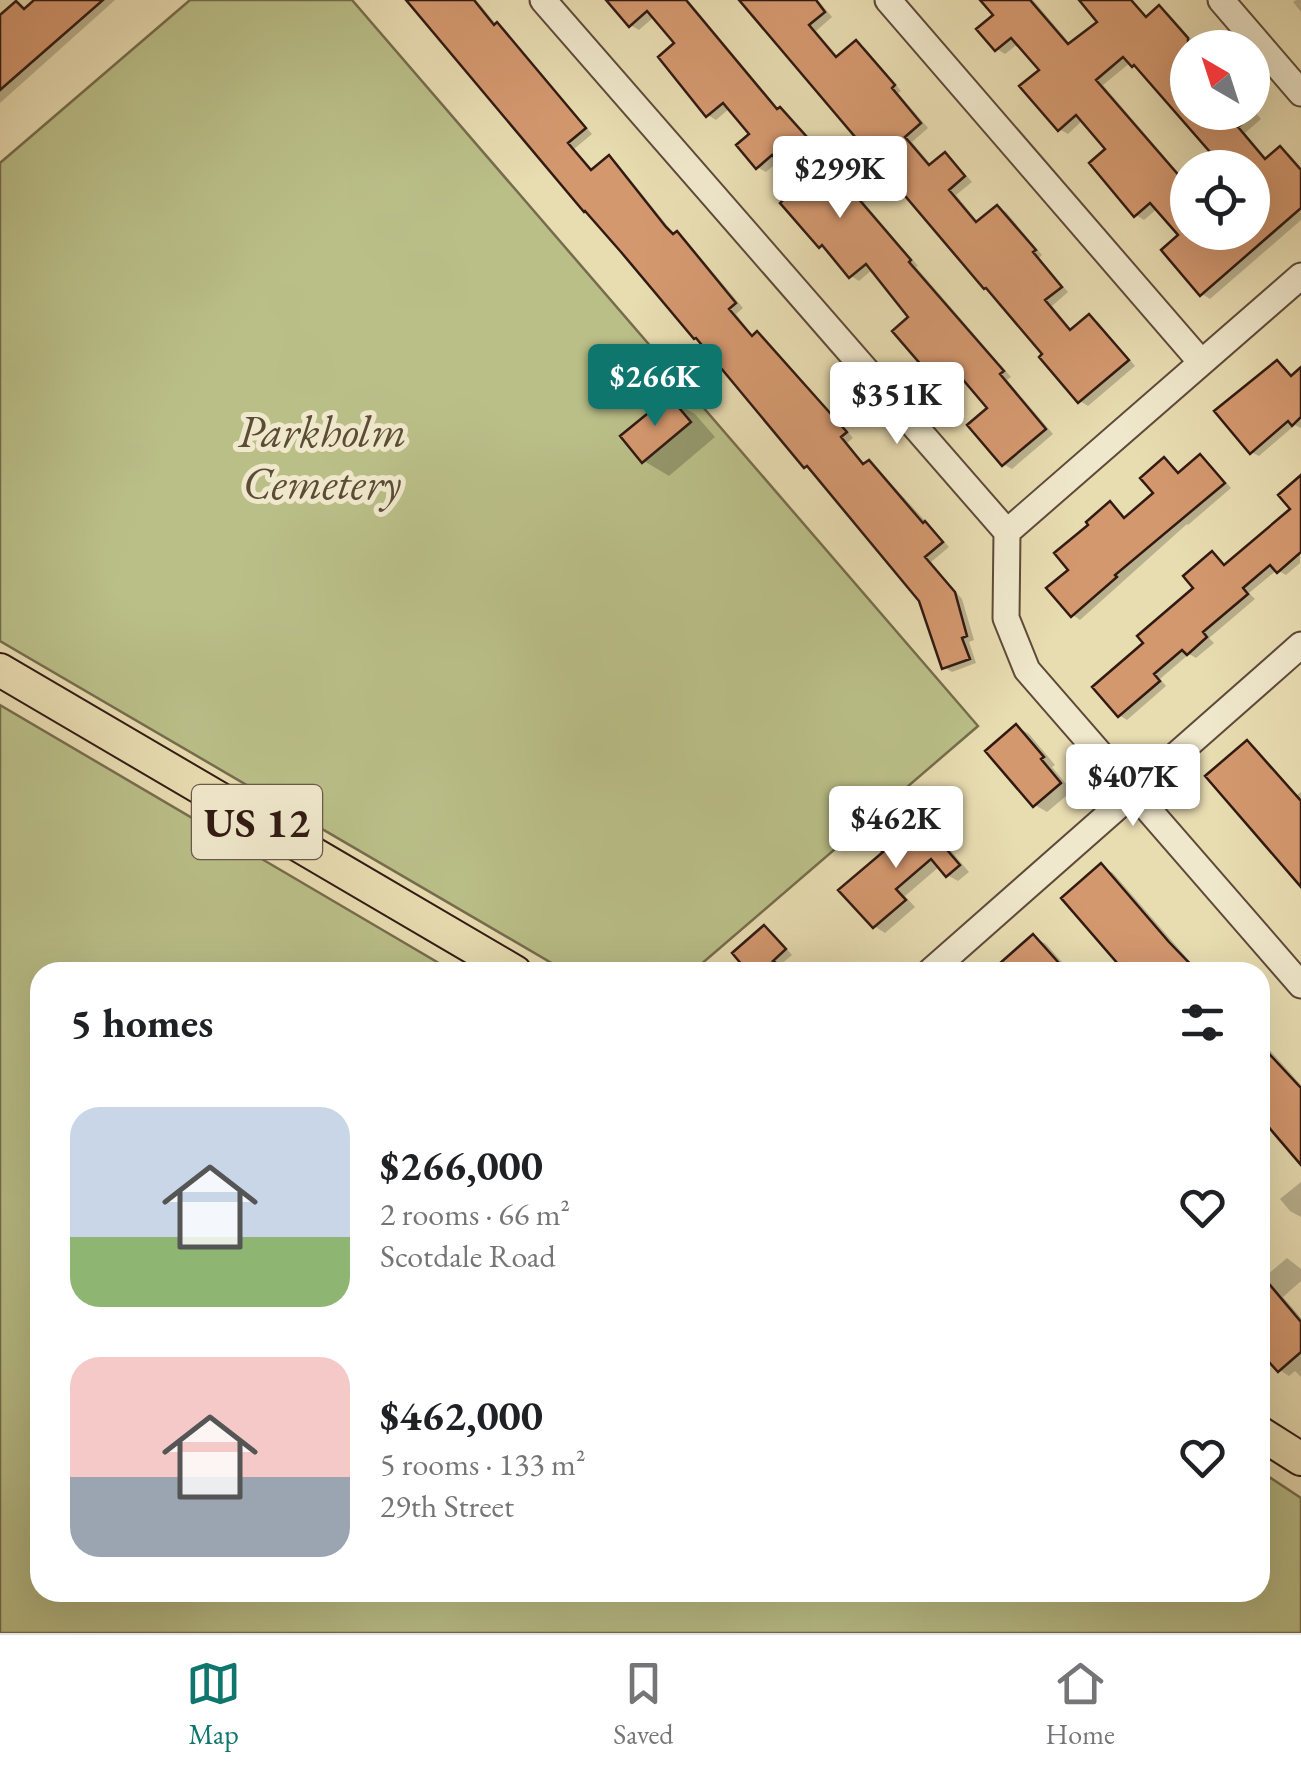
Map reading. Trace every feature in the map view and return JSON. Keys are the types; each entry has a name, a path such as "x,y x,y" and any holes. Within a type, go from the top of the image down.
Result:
{"main road":[{"name":"US 12","path":"0,670 498,962"},
{"path":"1270,1438 1301,1458"}],"street":[{"path":"543,0 1007,532 1006,618 1027,670 1301,985"},
{"path":"888,0 1201,362"},
{"path":"1221,0 1301,93"},
{"path":"1007,532 1301,276"},
{"path":"941,962 1301,644"}],"green space":[{"name":"Parkholm Cemetery","path":"190,0 352,0 978,726 704,962 550,962 0,641 0,163"},
{"path":"0,705 437,962 30,962 30,1602 1270,1602 1270,1478 1301,1498 1301,1633 0,1633"}],"building":[{"path":"34,0 103,0 0,90 0,15 16,1 24,9"},
{"path":"406,0 474,0 586,128 568,143 591,170 609,155 666,227 673,234 677,231 736,303 729,309 752,336 757,331 847,432 841,437 863,464 869,460 943,542 925,557 955,592 967,636 962,638 970,659 942,669 919,601"},
{"path":"606,0 686,0 777,109 780,107 859,195 909,262 1004,371 1000,374 1046,429 1002,466 967,425 987,408 959,375 942,389 892,331 908,317 866,264 849,278 822,245 819,248 780,203 799,186 772,155 756,169 736,145 749,134 723,103 706,117 658,57 674,43 647,11 629,27"},
{"path":"739,0 816,0 825,12 809,25 836,57 856,40 895,85 892,88 921,123 905,137 929,165 945,152 965,176 949,190 976,222 997,205 1062,287 1045,300 1070,330 1089,314 1129,360 1078,403 1039,357 1042,354"},
{"path":"980,0 1030,0 1068,44 1097,22 1079,0 1131,0 1146,17 1159,5 1181,30 1170,30 1170,106 1123,57 1096,80 1170,165 1170,226 1150,203 1134,217 1089,163 1105,149 1076,115 1058,131 1019,86 1039,70 1011,38 995,51 976,29 993,15"},
{"path":"1191,130 1241,130 1257,150 1208,150"},
{"path":"1280,146 1301,170 1301,208 1270,235 1270,155"},
{"path":"1170,242 1170,250 1253,250 1200,296 1161,250"},
{"path":"1277,360 1291,376 1301,367 1301,417 1292,426 1288,421 1250,454 1214,411"},
{"path":"669,396 691,422 642,463 620,436"},
{"path":"1200,454 1225,483 1071,617 1046,588 1068,570 1054,553 1110,501 1124,518 1153,493 1140,478 1164,457 1178,473"},
{"path":"1301,475 1301,552 1277,573 1270,565 1243,588 1248,594 1203,632 1207,637 1187,655 1182,650 1154,674 1160,681 1118,717 1092,687 1143,643 1137,636 1193,588 1183,576 1212,551 1224,565 1290,509 1278,495"},
{"path":"1016,724 1061,783 1033,807 985,751"},
{"path":"1247,740 1301,801 1301,887 1205,776"},
{"path":"918,816 960,865 946,877 931,859 896,889 906,900 873,928 838,890"},
{"path":"1101,863 1188,962 1116,962 1061,898"},
{"path":"764,925 786,949 775,962 740,962 732,953"},
{"path":"1033,934 1058,962 1001,962"},
{"path":"1270,1055 1301,1088 1301,1165 1270,1129"},
{"path":"1270,1285 1301,1322 1301,1352 1278,1372 1270,1363"}]}
